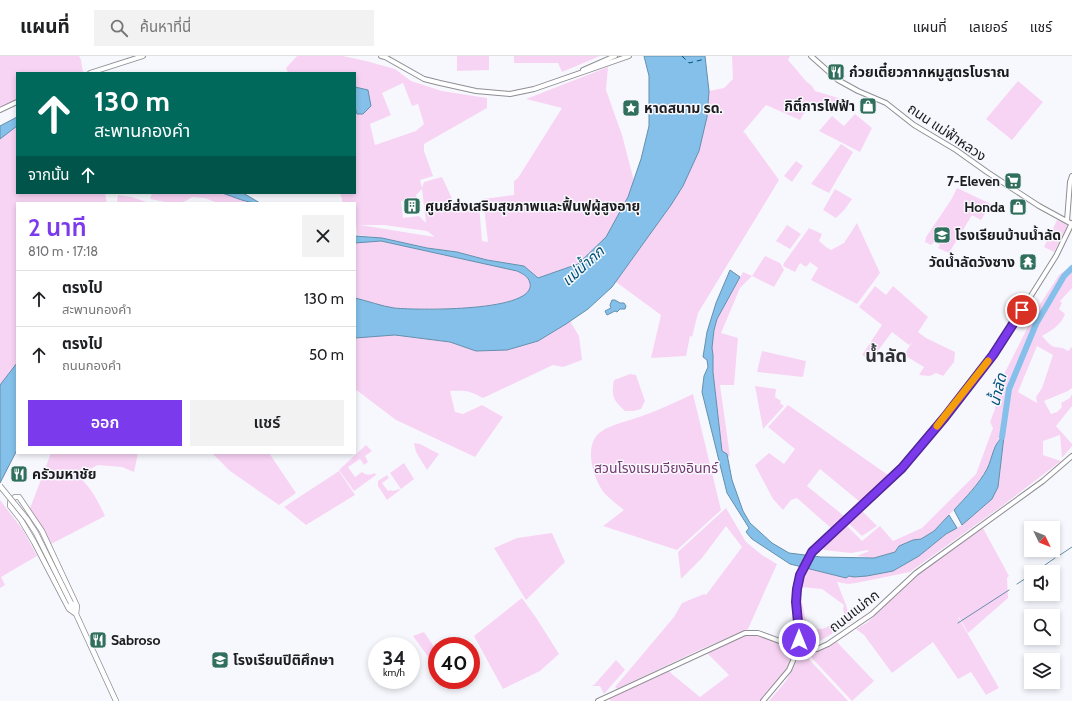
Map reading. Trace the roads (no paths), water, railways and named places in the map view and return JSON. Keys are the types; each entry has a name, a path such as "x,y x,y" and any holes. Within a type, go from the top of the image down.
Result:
{"main road":[{"path":"0,486 27,519 36,533 71,603 116,701"},
{"path":"15,497 19,497 42,530 77,606 76,614 69,609 34,542 21,520 10,506 10,502 15,497"}],"street":[{"path":"93,72 143,56"},
{"path":"381,56 424,79 451,86 510,94 534,89 599,65 629,56"},
{"path":"599,65 615,56"},
{"name":"ถนน แม่ฟ้าหลวง","path":"811,56 838,80 858,91 886,103 914,125 956,150 1033,202 1072,223"},
{"path":"0,110 16,102"},
{"path":"1067,221 1070,182 1072,176"},
{"path":"763,701 789,670 798,649 799,632 796,602 797,589 800,575 812,552 902,468 945,417 1005,337 1056,256 1072,223"},
{"name":"ถนนแม่กก","path":"598,701 745,633 758,632 798,649 811,650 822,648 864,620 916,573 1043,481 1072,456"}],"water":[{"name":"แม่น้ำกก","path":"644,56 705,56 709,91 707,117 699,151 683,186 671,205 612,287 588,309 538,341 507,350 476,351 450,342 395,335 356,338 356,298 394,308 471,308 495,305 514,300 527,293 530,283 527,277 517,271 381,241 356,243 356,236 382,238 427,248 457,252 487,260 524,266 538,278 578,264 606,237 628,197 641,159 649,126 649,76"},
{"path":"356,87 368,90 371,106 363,114 357,114"},
{"path":"16,118 16,127 0,139 0,126"},
{"path":"225,194 245,194 258,202 245,201"},
{"path":"730,270 740,277 717,319 712,348 713,372 722,451 727,454 732,480 743,511 750,523 772,543 789,553 821,557 874,558 895,552 899,546 913,540 921,539 934,531 949,515 957,528 946,534 919,556 893,571 867,576 849,576 846,578 790,564 752,539 746,532 749,528 727,493 702,392 704,376 708,367 707,360 703,357 707,332 716,303"},
{"path":"612,300 624,303 626,306 625,309 620,309 617,312 615,311 607,315 605,311 611,308 610,305"},
{"path":"16,364 16,452 0,483 0,385"},
{"name":"น้ำลัด","path":"1004,436 998,487 992,499 962,525 954,510 980,480 987,469 995,446"}],"waterway":[{"name":"น้ำลัด","path":"1002,437 1009,389 1036,324 1064,276 1072,268"},
{"path":"1060,555 1072,547"},
{"path":"1045,565 1055,558"},
{"path":"1017,584 1024,580"},
{"path":"958,623 1009,590"}],"place":[{"name":"ก๋วยเตี๋ยวกากหมูสูตรโบราณ","path":"836,72"},
{"name":"กิติ์การไฟฟ้า","path":"868,106"},
{"name":"หาดสนาม รด.","path":"631,108"},
{"name":"7-Eleven","path":"1013,181"},
{"name":"ศูนย์ส่งเสริมสุขภาพและฟื้นฟูผู้สูงอายุ","path":"412,206"},
{"name":"Honda","path":"1018,207"},
{"name":"โรงเรียนบ้านน้ำลัด","path":"942,235"},
{"name":"วัดน้ำลัดวังซาง","path":"1028,262"},
{"name":"ครัวมหาชัย","path":"19,474"},
{"name":"Sabroso","path":"98,640"},
{"name":"โรงเรียนปิติศึกษา","path":"220,660"}],"district":[{"name":"น้ำลัด","path":"886,356"}],"park label":[{"name":"สวนโรงแรมเวียงอินทร์","path":"656,468"}]}
